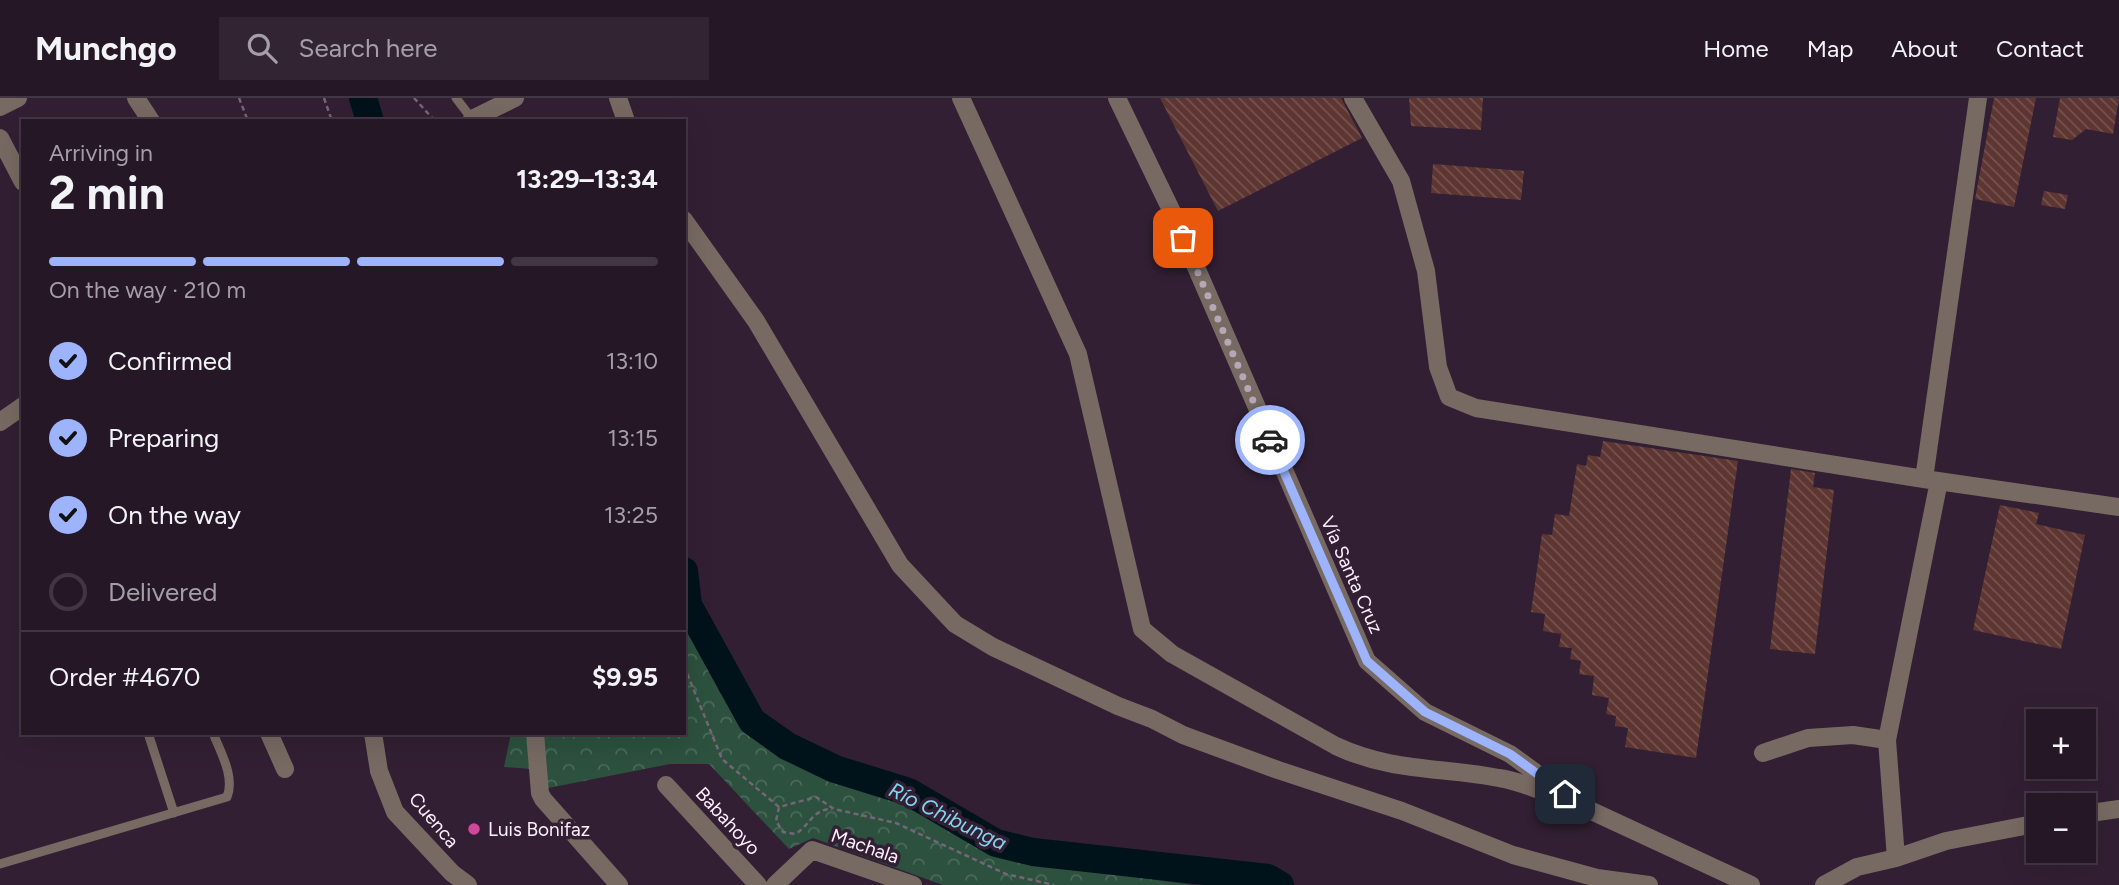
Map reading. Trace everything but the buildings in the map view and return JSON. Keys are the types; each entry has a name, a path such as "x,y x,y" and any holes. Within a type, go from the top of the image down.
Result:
{"street":[{"path":"0,107 18,98"},
{"path":"136,98 150,119"},
{"path":"472,119 515,98"},
{"path":"618,98 625,119"},
{"path":"961,98 1078,354 1142,629 1172,654 1362,758 1409,767 1501,778 1583,807"},
{"name":"Vía Santa Cruz","path":"1117,98 1173,214 1367,661 1425,712 1510,754 1583,807 1751,885"},
{"path":"1353,98 1401,181 1426,271 1438,367 1449,397 1476,408 2119,507"},
{"path":"1896,859 1887,740 1931,480 1978,98"},
{"path":"0,138 21,178"},
{"path":"686,223 756,321 900,565 955,624 993,647 1118,706 1152,719 1183,736 1402,811 1513,855 1597,878 1650,885"},
{"path":"0,422 21,407"},
{"path":"270,735 285,769"},
{"name":"Cuenca","path":"373,735 379,771 395,812 452,873 468,885"},
{"path":"535,735 540,793 543,799 619,885"},
{"path":"1763,753 1808,738 1853,735 1887,740"},
{"name":"Babahoyo","path":"666,785 758,885"},
{"path":"2096,812 2119,809"},
{"path":"1824,885 1857,867 1896,859 1945,841 2026,825"},
{"name":"Machala","path":"775,885 812,850 913,885"}],"lane":[{"path":"456,98 472,119"},
{"path":"149,735 174,813"},
{"path":"0,864 227,797 231,787 229,776 214,735"}],"path":[{"path":"239,98 247,119"},
{"path":"324,98 331,119"},
{"path":"414,98 433,119"},
{"path":"686,671 722,759 779,807"},
{"path":"779,807 816,797 834,809"},
{"path":"779,807 776,821 783,832 795,835 806,828 814,814 825,809 834,809 896,823 1006,874 1054,885"}],"green space":[{"path":"686,602 693,628 719,691 754,735 815,775 886,797 974,841 1041,864 1193,885 943,885 813,838 789,849 709,764 670,764 533,791 532,769 504,767 511,735 686,735"}],"waterway":[{"name":"Río Chibunga","path":"363,98 369,119"},
{"name":"Río Chibunga","path":"686,588 688,605 752,721 787,746 835,769 909,792 996,843 1033,852 1268,878 1280,885"}],"way so far":[{"path":"1183,238 1270,440"}],"place":[{"name":"Luis Bonifaz","path":"474,829"}],"route":[{"path":"1270,440 1367,661 1425,712 1510,754 1565,794"}]}
